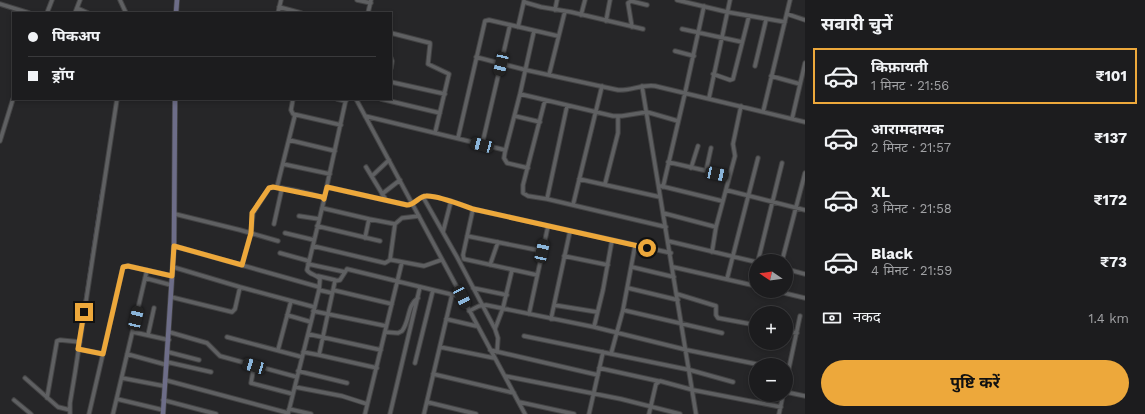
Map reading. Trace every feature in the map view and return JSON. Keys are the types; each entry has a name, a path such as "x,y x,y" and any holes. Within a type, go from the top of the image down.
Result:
{"street":[{"path":"47,12 52,0"},
{"path":"75,12 80,0"},
{"path":"120,0 126,12"},
{"path":"176,12 177,0"},
{"path":"278,12 281,0"},
{"path":"357,0 371,2 368,12"},
{"path":"555,10 557,0"},
{"path":"581,15 585,0"},
{"path":"606,21 610,0"},
{"path":"677,0 766,20 785,22"},
{"path":"709,98 730,0"},
{"path":"763,112 790,0"},
{"path":"518,27 524,1 532,5 642,29"},
{"path":"632,27 628,3 631,1 647,5"},
{"path":"0,4 26,12"},
{"path":"696,414 671,253 660,197 661,186 694,56 704,6"},
{"path":"279,7 297,12"},
{"path":"77,8 86,12"},
{"path":"549,75 564,11"},
{"path":"787,14 805,20"},
{"path":"713,74 730,80 733,79 749,16"},
{"path":"458,138 485,21 489,20 558,36"},
{"path":"755,66 766,20"},
{"path":"482,145 510,26"},
{"path":"682,29 742,42"},
{"path":"528,168 507,163 504,158 534,31"},
{"path":"392,32 430,43 428,64 449,74 435,133"},
{"path":"675,51 694,56"},
{"path":"476,57 526,70 623,90 642,86 655,86 805,122"},
{"path":"792,119 805,63"},
{"path":"771,76 800,84"},
{"path":"392,82 445,94"},
{"path":"573,205 602,86"},
{"path":"642,86 661,186"},
{"path":"520,94 567,106 618,116 647,112 678,121"},
{"path":"0,141 13,100"},
{"path":"25,378 58,407 69,411 78,349 77,342 117,100"},
{"path":"117,399 163,412 169,340 174,246 175,100"},
{"path":"294,100 291,110 293,114 341,125"},
{"path":"346,100 307,270 308,272 318,276 340,280 348,269 462,297"},
{"path":"357,100 476,326 519,402 524,414"},
{"path":"387,100 440,113"},
{"path":"546,100 523,186 523,193 528,196 547,199 666,227"},
{"path":"547,199 567,106"},
{"path":"712,252 716,227 734,156 733,144 741,106"},
{"path":"274,224 283,164 295,115"},
{"path":"365,116 506,150"},
{"path":"514,116 540,122"},
{"path":"605,184 617,139 618,116"},
{"path":"290,140 335,151"},
{"path":"691,168 698,146"},
{"path":"706,171 711,148"},
{"path":"728,280 758,158"},
{"path":"372,176 389,160"},
{"path":"668,162 729,176"},
{"path":"759,254 782,163"},
{"path":"283,164 330,174"},
{"path":"366,167 386,200"},
{"path":"784,254 805,173"},
{"path":"579,179 660,197"},
{"path":"382,194 400,180"},
{"path":"661,186 722,201"},
{"path":"327,187 407,205 428,196 451,201 473,209 671,253"},
{"path":"242,265 251,233 252,213 269,188 279,188 322,197 324,199"},
{"path":"726,190 805,210"},
{"path":"423,197 495,329 498,338 497,352"},
{"path":"443,232 451,201"},
{"path":"322,208 395,224"},
{"path":"473,209 463,255 464,259 537,275"},
{"path":"663,213 716,227"},
{"path":"175,214 278,240"},
{"path":"299,216 319,219"},
{"path":"390,260 395,224 402,218 419,216"},
{"path":"365,238 369,219"},
{"path":"317,226 380,241"},
{"path":"529,314 548,226"},
{"path":"551,319 570,231"},
{"path":"285,233 314,240"},
{"path":"467,236 542,251"},
{"path":"594,327 612,240"},
{"path":"668,241 749,260"},
{"path":"490,265 498,242"},
{"path":"174,246 333,292 392,304"},
{"path":"313,246 385,263 390,260 424,266 441,260"},
{"path":"611,354 628,288 635,246"},
{"path":"280,253 345,272"},
{"path":"564,256 608,265"},
{"path":"365,414 382,350 386,326 402,262"},
{"path":"89,414 123,267 128,266 172,276"},
{"path":"673,266 749,284"},
{"path":"173,267 291,301 328,314 386,326"},
{"path":"632,267 674,277"},
{"path":"113,414 147,270"},
{"path":"495,329 507,295 512,270"},
{"path":"793,271 805,273"},
{"path":"288,412 319,288 320,280 318,276"},
{"path":"145,278 171,285"},
{"path":"319,355 335,280"},
{"path":"171,297 233,312 240,287"},
{"path":"390,414 420,287"},
{"path":"473,288 507,295"},
{"path":"628,288 678,300"},
{"path":"415,363 433,290"},
{"path":"677,294 716,306 716,315 719,318 749,324"},
{"path":"424,414 452,295"},
{"path":"793,295 805,298"},
{"path":"385,332 402,331 406,323 411,304 418,298"},
{"path":"278,350 291,301"},
{"path":"469,311 482,305 503,308 749,363"},
{"path":"554,305 597,312"},
{"path":"148,335 154,308"},
{"path":"623,310 722,333"},
{"path":"287,315 311,322"},
{"path":"790,358 800,316"},
{"path":"446,319 476,326"},
{"path":"133,332 169,340"},
{"path":"169,332 207,343 220,356 297,378"},
{"path":"308,334 382,350"},
{"path":"524,336 690,370 733,382"},
{"path":"227,337 278,350 319,355 377,368"},
{"path":"48,398 57,341 77,342"},
{"path":"440,347 494,358"},
{"path":"78,349 103,354"},
{"path":"490,350 598,374"},
{"path":"168,352 199,360"},
{"path":"589,414 603,352"},
{"path":"128,354 167,364 210,372"},
{"path":"254,366 251,383 293,394"},
{"path":"599,368 693,390 781,407"},
{"path":"298,371 347,383"},
{"path":"433,374 514,393"},
{"path":"505,376 650,406 680,414"},
{"path":"122,378 164,386"},
{"path":"165,380 288,412 311,414"},
{"path":"649,414 658,381"},
{"path":"295,387 342,396 367,404"},
{"path":"793,393 805,396"},
{"path":"14,400 31,414"},
{"path":"163,400 216,414"},
{"path":"427,402 476,414"},
{"path":"519,402 574,414"},
{"path":"779,414 782,402"}],"waterway":[{"path":"81,322 101,190"}],"route":[{"path":"84,312 78,349 103,354 123,267 128,266 172,276 174,246 242,265 251,233 252,213 269,188 273,187 322,197 324,199 327,187 407,205 428,196 459,203 473,209 647,248"}]}
